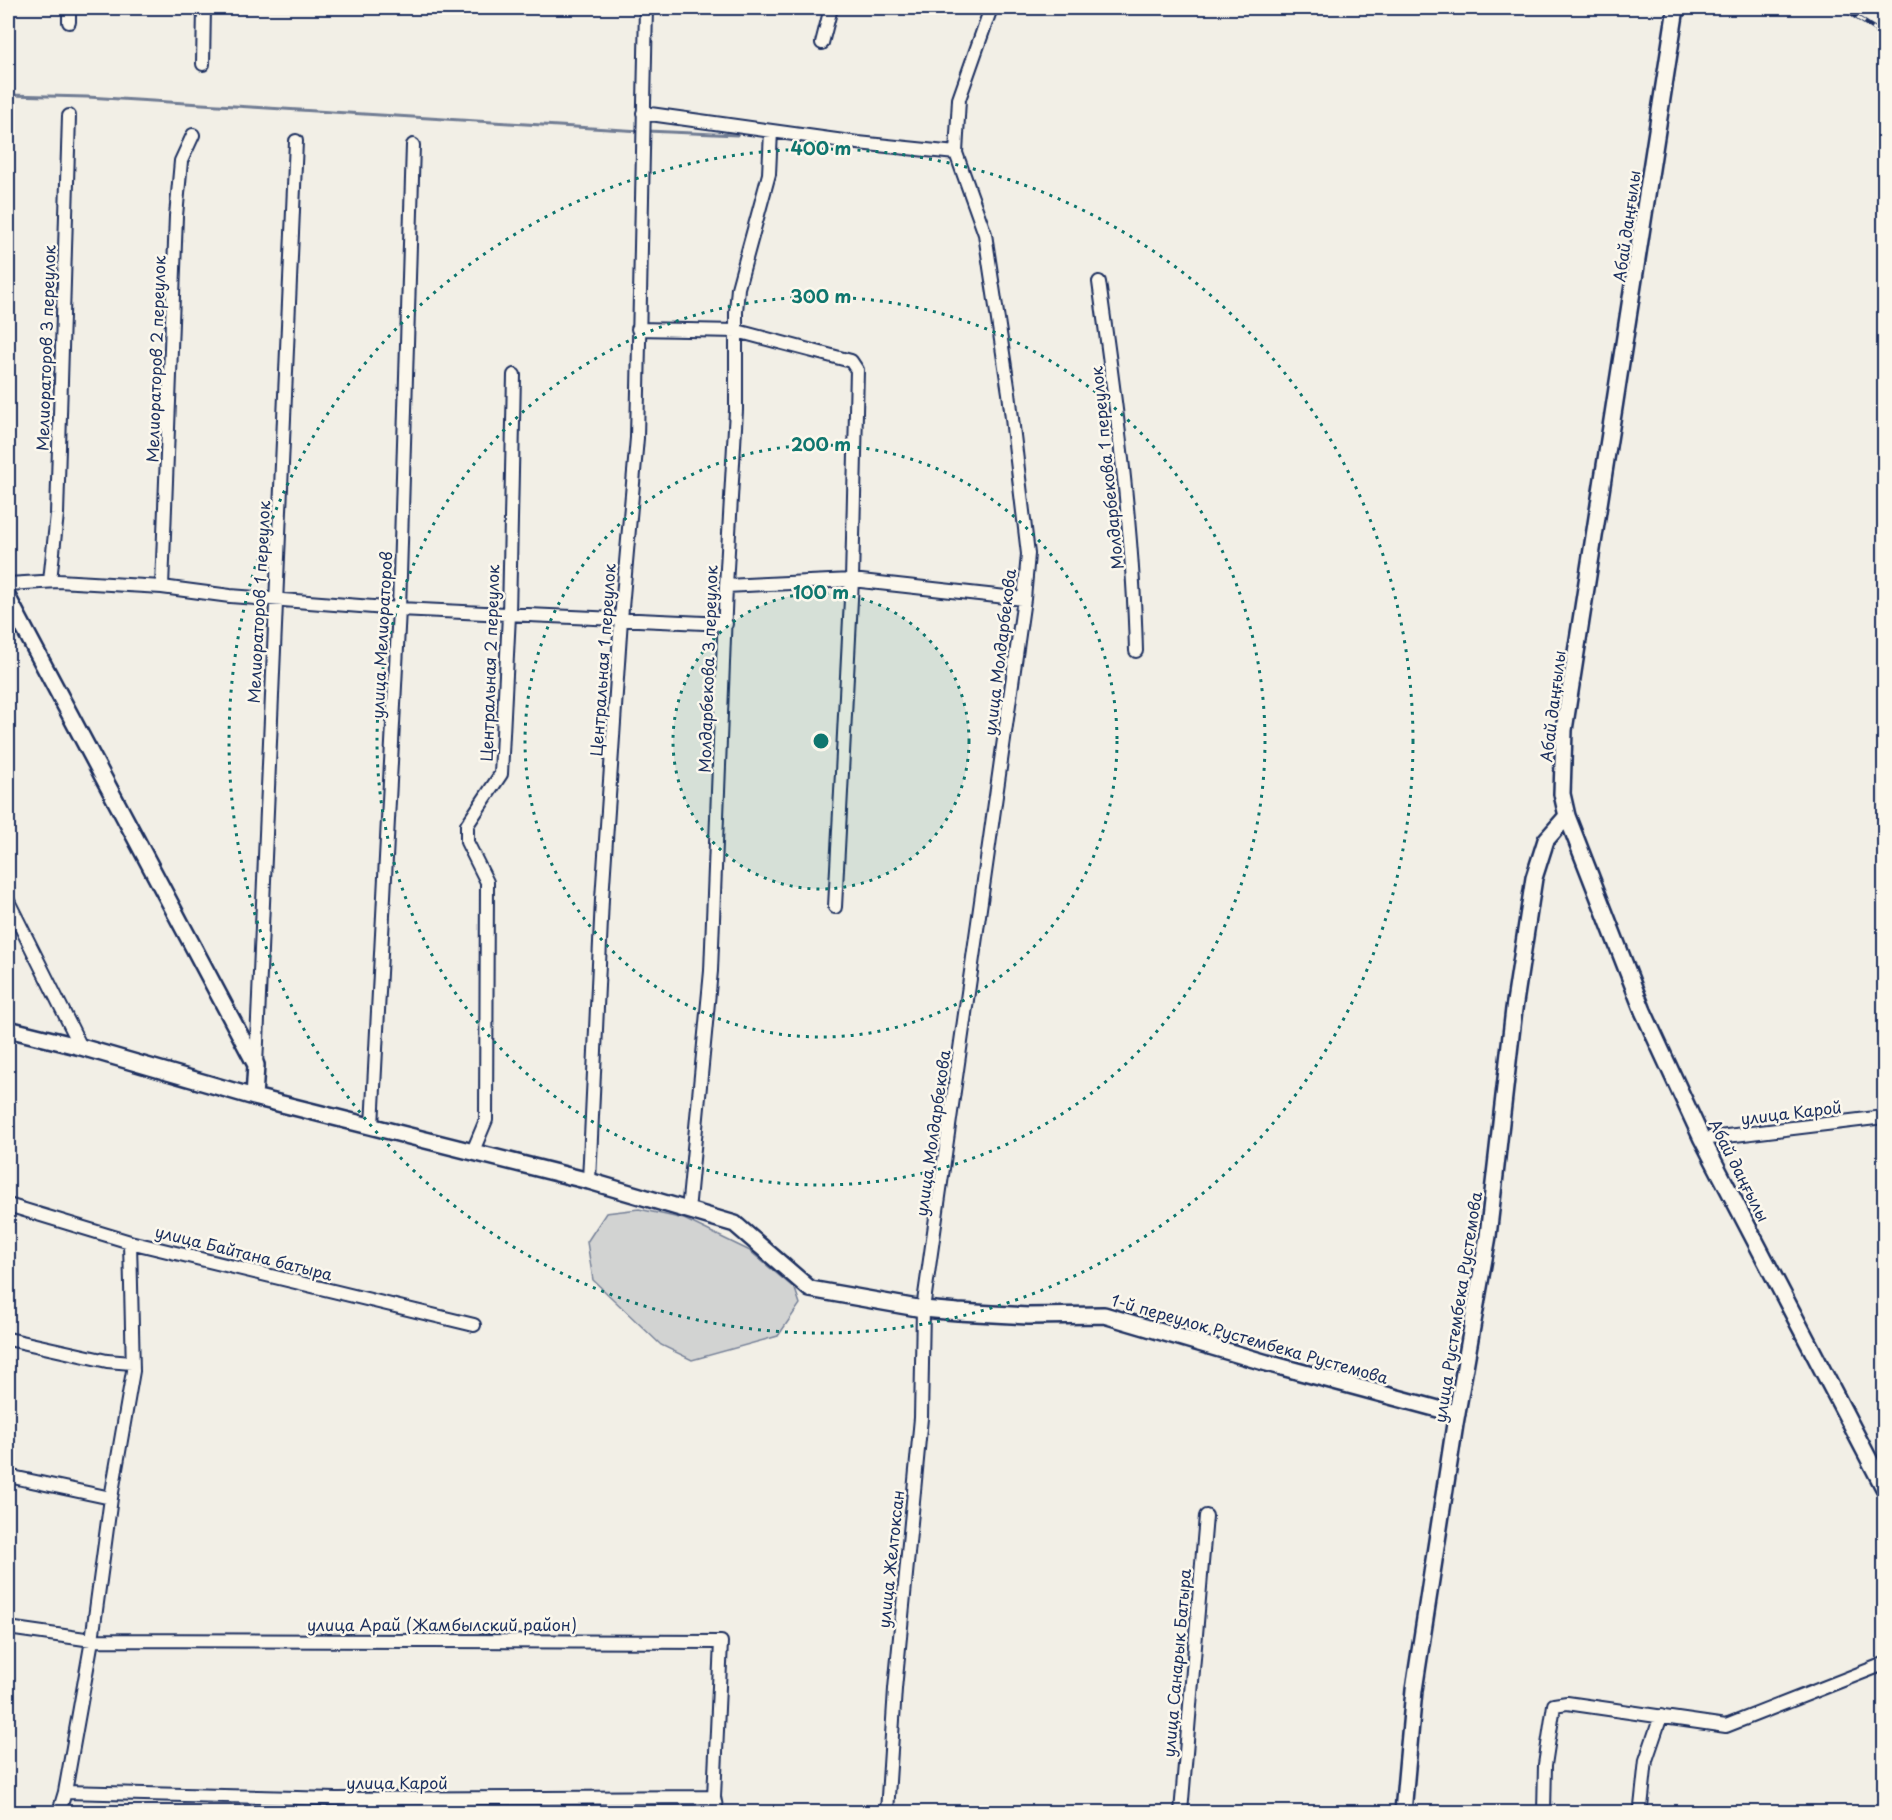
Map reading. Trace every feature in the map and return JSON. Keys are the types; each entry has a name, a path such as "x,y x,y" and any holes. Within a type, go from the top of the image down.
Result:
{"street":[{"path":"69,8 69,22"},
{"path":"203,64 204,8"},
{"name":"Центральная 1 переулок","path":"589,1180 602,899 621,619 637,438 646,8"},
{"path":"822,43 831,8"},
{"name":"улица Молдарбекова","path":"922,1309 1024,599 1028,554 1009,393 985,234 956,153 959,99 991,8"},
{"name":"Абай даңғылы","path":"1676,8 1564,730 1562,794 1567,816 1643,1011 1702,1139 1884,1488"},
{"path":"643,113 956,153"},
{"name":"Мелиораторов 3 переулок","path":"50,580 57,514 69,116"},
{"name":"Молдарбекова 3 переулок","path":"688,1211 711,971 726,586 736,410 738,288 769,174 771,131"},
{"name":"Мелиораторов 2 переулок","path":"162,587 176,216 181,161 193,135"},
{"name":"Мелиораторов 1 переулок","path":"256,1065 274,598 296,141"},
{"name":"улица Мелиораторов","path":"372,1126 399,609 413,145"},
{"name":"Молдарбекова 1 переулок","path":"1099,282 1122,446 1134,571 1136,651"},
{"path":"638,329 737,331 851,361 857,370 852,580 835,907"},
{"name":"Центральная 2 переулок","path":"473,1151 486,1120 487,882 471,851 467,825 501,774 509,615 514,375"},
{"path":"8,584 50,580 162,587 230,596 399,609 726,624"},
{"path":"726,586 852,580 1024,599"},
{"path":"8,598 256,1065 254,1097"},
{"name":"улица Рустембека Рустемова","path":"1402,1812 1416,1679 1457,1414 1488,1236 1514,1009 1534,878 1546,840 1567,816"},
{"path":"8,901 81,1047"},
{"name":"1-й переулок Рустембека Рустемова","path":"8,1029 81,1047 254,1097 589,1180 735,1224 810,1289 922,1309 1028,1316 1104,1314 1214,1348 1457,1414"},
{"name":"улица Карой","path":"1702,1139 1884,1117"},
{"name":"улица Байтана батыра","path":"8,1205 130,1242 474,1325"},
{"path":"59,1812 66,1792 92,1640 132,1363 130,1242"},
{"name":"улица Желтоксан","path":"887,1812 894,1689 921,1418 922,1309"},
{"path":"8,1339 107,1361 132,1363"},
{"path":"8,1476 111,1498"},
{"name":"улица Санарык Батыра","path":"1181,1812 1206,1516"},
{"name":"улица Арай (Жамбылский район)","path":"8,1628 92,1640 721,1642 714,1797"},
{"path":"1544,1812 1545,1765 1554,1705 1567,1703 1726,1726 1884,1664"},
{"path":"1641,1808 1646,1760 1661,1716"},
{"name":"улица Карой","path":"66,1792 336,1799 714,1797"},
{"path":"714,1797 717,1812"}],"shaded area":[{"path":"639,1209 684,1219 750,1251 795,1289 800,1304 778,1336 692,1360 661,1345 593,1280 587,1242 606,1213"}],"waterway":[{"path":"8,95 87,97 641,131"},
{"path":"647,131 737,135"}],"railway":[{"path":"1842,8 1884,35"}]}
